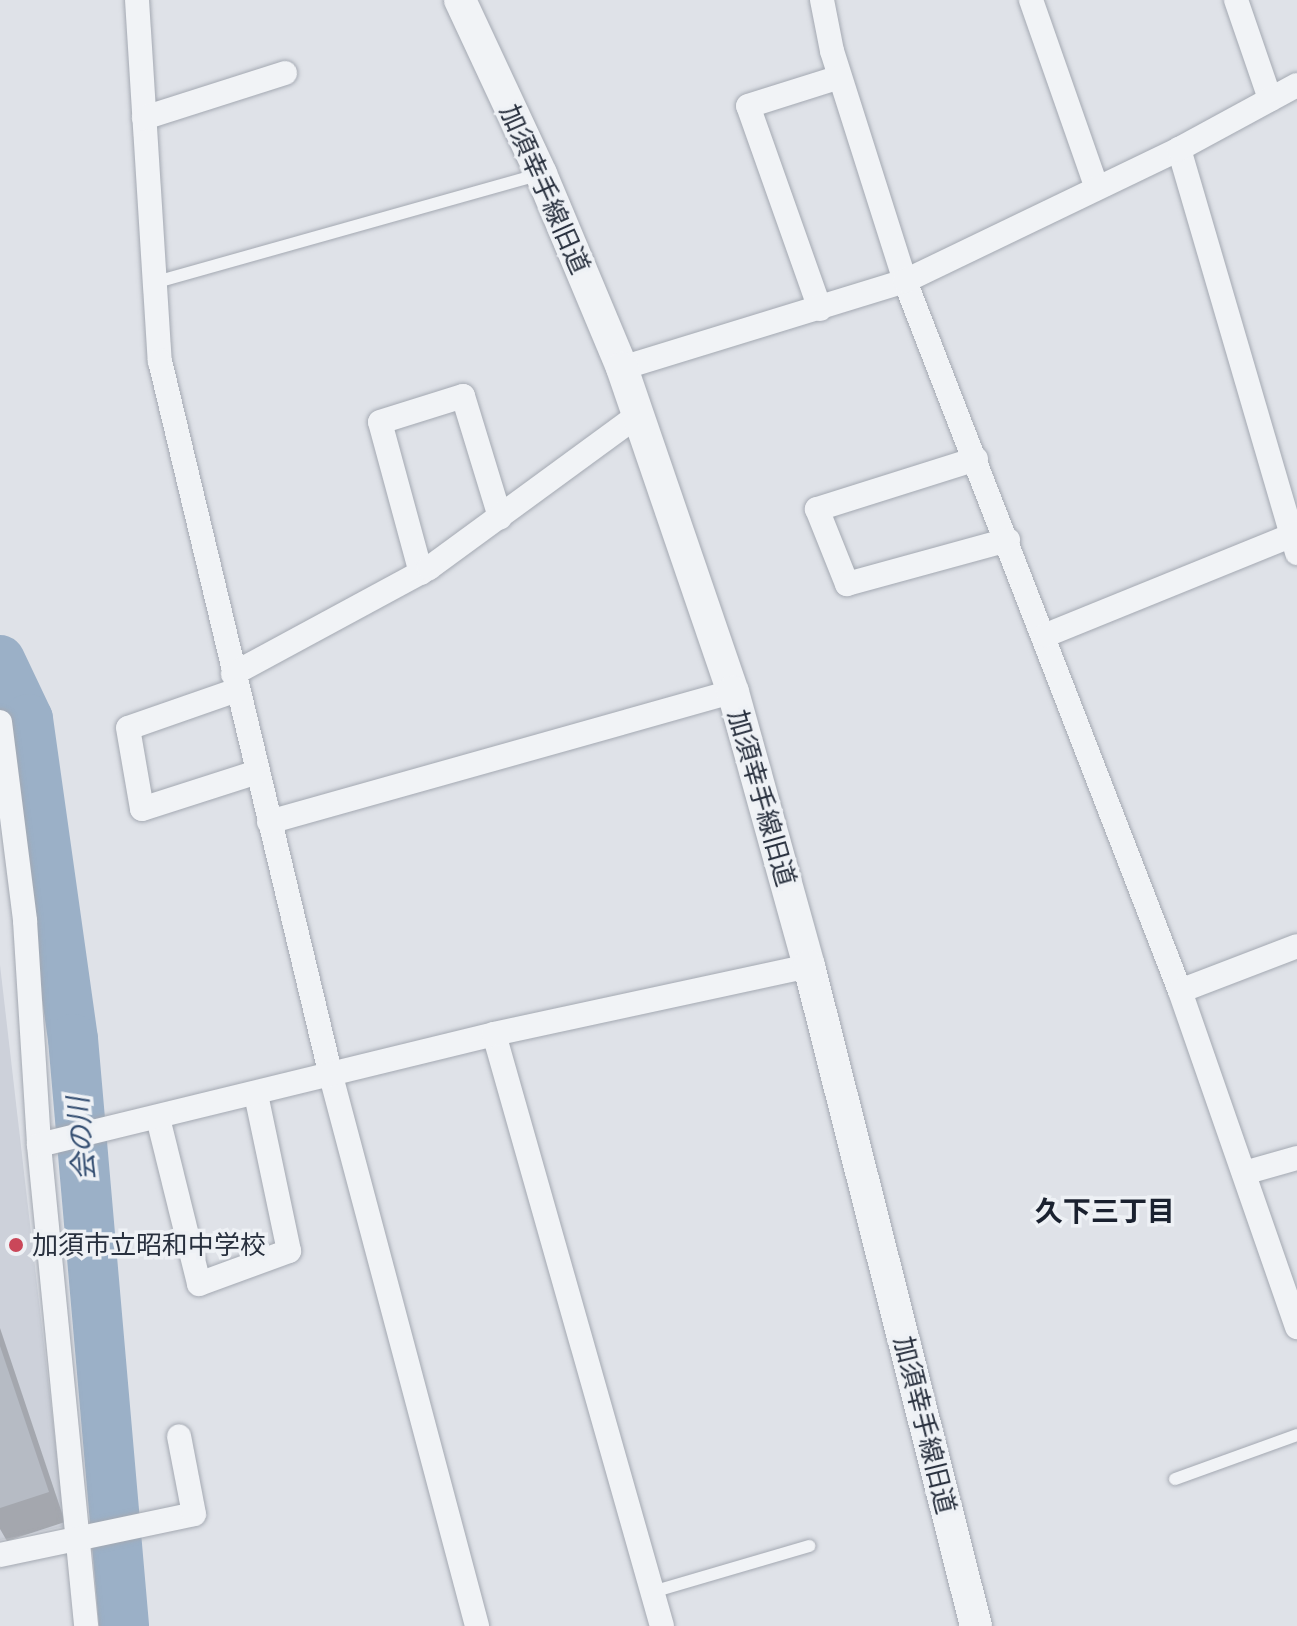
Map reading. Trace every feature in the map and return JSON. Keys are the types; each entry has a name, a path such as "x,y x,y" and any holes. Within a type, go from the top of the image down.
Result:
{"street":[{"path":"137,0 160,361 331,1076 477,1626"},
{"name":"加須幸手線旧道","path":"460,0 541,174 622,368 733,692 809,966 976,1626"},
{"path":"822,0 840,77 905,281 1046,635 1180,991 1297,1327"},
{"path":"1031,0 1096,186"},
{"path":"1236,0 1270,99"},
{"path":"144,118 285,73"},
{"path":"820,309 748,106 840,77"},
{"path":"622,368 905,281 1096,186 1179,149 1297,85"},
{"path":"1046,635 1295,540 1179,149"},
{"path":"421,573 380,422 463,396 500,517"},
{"path":"257,772 142,809 128,728 235,682 421,573 638,415"},
{"path":"976,459 817,509 847,584 1008,540"},
{"path":"269,822 733,692"},
{"path":"0,722 25,921 39,1145 86,1626"},
{"path":"1180,991 1297,946"},
{"path":"39,1145 494,1034 809,966"},
{"path":"494,1034 662,1626"},
{"path":"158,1118 199,1284 289,1251 256,1094"},
{"path":"1244,1173 1297,1158"},
{"path":"0,1555 194,1514 179,1436"}],"lane":[{"path":"153,283 541,174"},
{"path":"1175,1479 1297,1435"},
{"path":"652,1592 809,1546"}],"shaded area":[{"name":"加須市立昭和中学校","path":"0,965 65,1526 0,1540"}],"building":[{"path":"0,1346 49,1492 0,1508"}],"waterway":[{"name":"会の川","path":"0,660 28,719 73,1039 124,1626"}],"place":[{"name":"加須市立昭和中学校","path":"16,1245"}],"district":[{"name":"久下三丁目","path":"1105,1211"}]}
